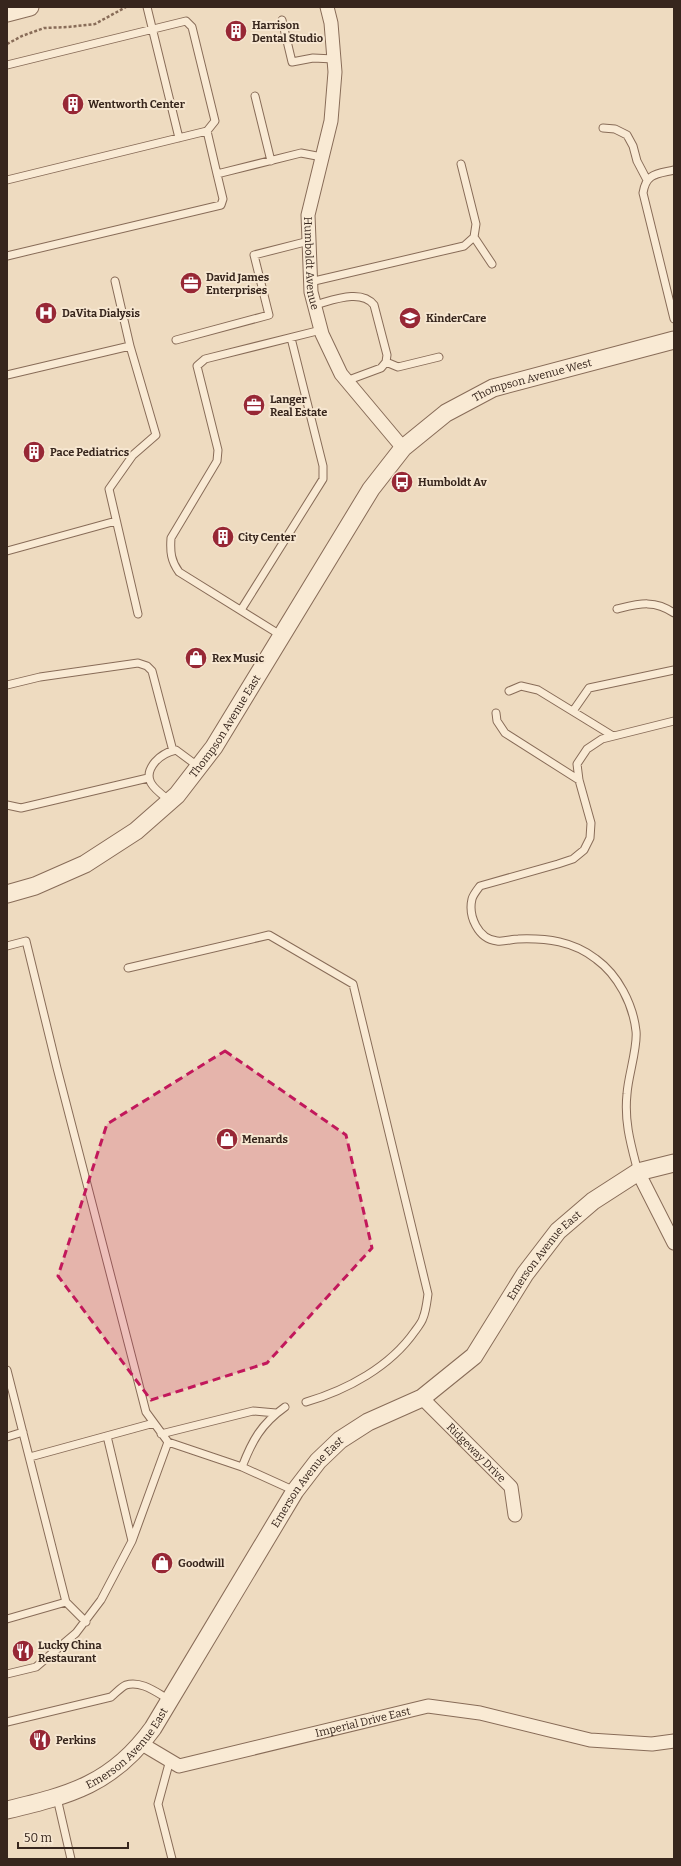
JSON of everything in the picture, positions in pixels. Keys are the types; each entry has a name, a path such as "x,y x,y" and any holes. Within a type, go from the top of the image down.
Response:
{"street":[{"path":"7,12 30,7"},
{"name":"Humboldt Avenue","path":"327,7 335,72 331,121 308,215 311,292 321,330 341,374 403,448"},
{"name":"Thompson Avenue West","path":"403,448 446,413 493,388 674,340"},
{"name":"Thompson Avenue East","path":"7,894 35,886 85,864 136,831 170,801 214,747 371,489 403,448"},
{"name":"Emerson Avenue East","path":"7,1810 57,1798 82,1788 103,1778 126,1760 142,1744 170,1701 295,1491 318,1461 340,1440 368,1422 422,1398 474,1356 525,1274 558,1231 593,1201 638,1172 674,1163"},
{"path":"638,1172 674,1243"},
{"name":"Ridgeway Drive","path":"422,1398 511,1486 515,1515"},
{"name":"Imperial Drive East","path":"142,1744 179,1766 428,1706 480,1713 590,1740 652,1744 674,1741"}],"lane":[{"path":"148,7 179,138"},
{"path":"282,20 292,62 313,58 334,59"},
{"path":"7,65 186,21 192,27 215,121 207,131 7,180"},
{"path":"255,96 271,161"},
{"path":"603,128 627,134 633,146 637,161 647,180"},
{"path":"7,256 221,205 223,199 207,131"},
{"path":"217,174 301,153 322,157"},
{"path":"310,282 464,246 474,237 476,224 461,164"},
{"path":"674,170 650,176 644,183 643,193 674,319"},
{"path":"474,237 492,264"},
{"path":"176,340 269,315 254,255 309,241"},
{"path":"115,281 130,346 156,435 133,455 109,489 138,614"},
{"path":"314,305 353,297 371,301 374,305 386,355 386,362 380,368 346,381"},
{"path":"282,636 179,572 173,564 170,552 171,538 217,461 218,450 197,366 205,359 321,330"},
{"path":"241,610 323,479 323,466 291,338"},
{"path":"7,375 130,346"},
{"path":"386,362 398,367 439,357"},
{"path":"7,551 116,521"},
{"path":"616,609 642,603 655,605 674,614"},
{"path":"7,685 40,677 138,663 148,666 152,671 173,751"},
{"path":"573,711 589,688 674,670"},
{"path":"509,691 521,686 538,690 613,736"},
{"path":"496,713 497,722 505,733 579,780"},
{"path":"638,1172 626,1124 626,1094 636,1032 630,1004 618,981 597,959 574,945 541,939 497,941 482,934 474,922 471,912 472,898 480,886 573,859 584,850 590,838 591,823 579,780 577,764 587,749 602,739 674,721"},
{"path":"170,801 154,789 148,778 149,772 154,764 162,755 176,750 199,767"},
{"path":"7,805 21,808 148,778"},
{"path":"128,968 269,935 353,984 428,1294 423,1319 407,1342 384,1364 354,1382 325,1396 306,1402"},
{"path":"7,946 26,941 57,1068 146,1412 168,1442 242,1467 295,1491"},
{"path":"7,1370 66,1602 86,1622"},
{"path":"242,1467 251,1443 262,1427 276,1413 286,1407"},
{"path":"161,1434 253,1411 276,1413"},
{"path":"30,1457 154,1423"},
{"path":"7,1437 23,1432"},
{"path":"107,1436 132,1541"},
{"path":"7,1674 36,1667 76,1633 86,1622 101,1600 132,1541 168,1442"},
{"path":"7,1619 66,1602"},
{"path":"7,1722 111,1697 125,1686 134,1684 144,1686 170,1701"},
{"path":"170,1760 158,1804 172,1859"},
{"path":"57,1798 71,1859"}],"path":[{"path":"7,44 22,36 44,28 95,24 126,7"}],"highlighted area":[{"path":"225,1051 346,1135 372,1248 267,1363 151,1400 58,1276 107,1124"}],"place":[{"name":"Harrison Dental Studio","path":"236,31"},
{"name":"Wentworth Center","path":"73,104"},
{"name":"David James Enterprises","path":"191,283"},
{"name":"DaVita Dialysis","path":"46,313"},
{"name":"KinderCare","path":"410,318"},
{"name":"Langer Real Estate","path":"254,405"},
{"name":"Pace Pediatrics","path":"34,452"},
{"name":"Humboldt Av","path":"402,482"},
{"name":"City Center","path":"223,537"},
{"name":"Rex Music","path":"196,658"},
{"name":"Menards","path":"227,1139"},
{"name":"Goodwill","path":"162,1563"},
{"name":"Lucky China Restaurant","path":"23,1651"},
{"name":"Perkins","path":"40,1740"}]}
